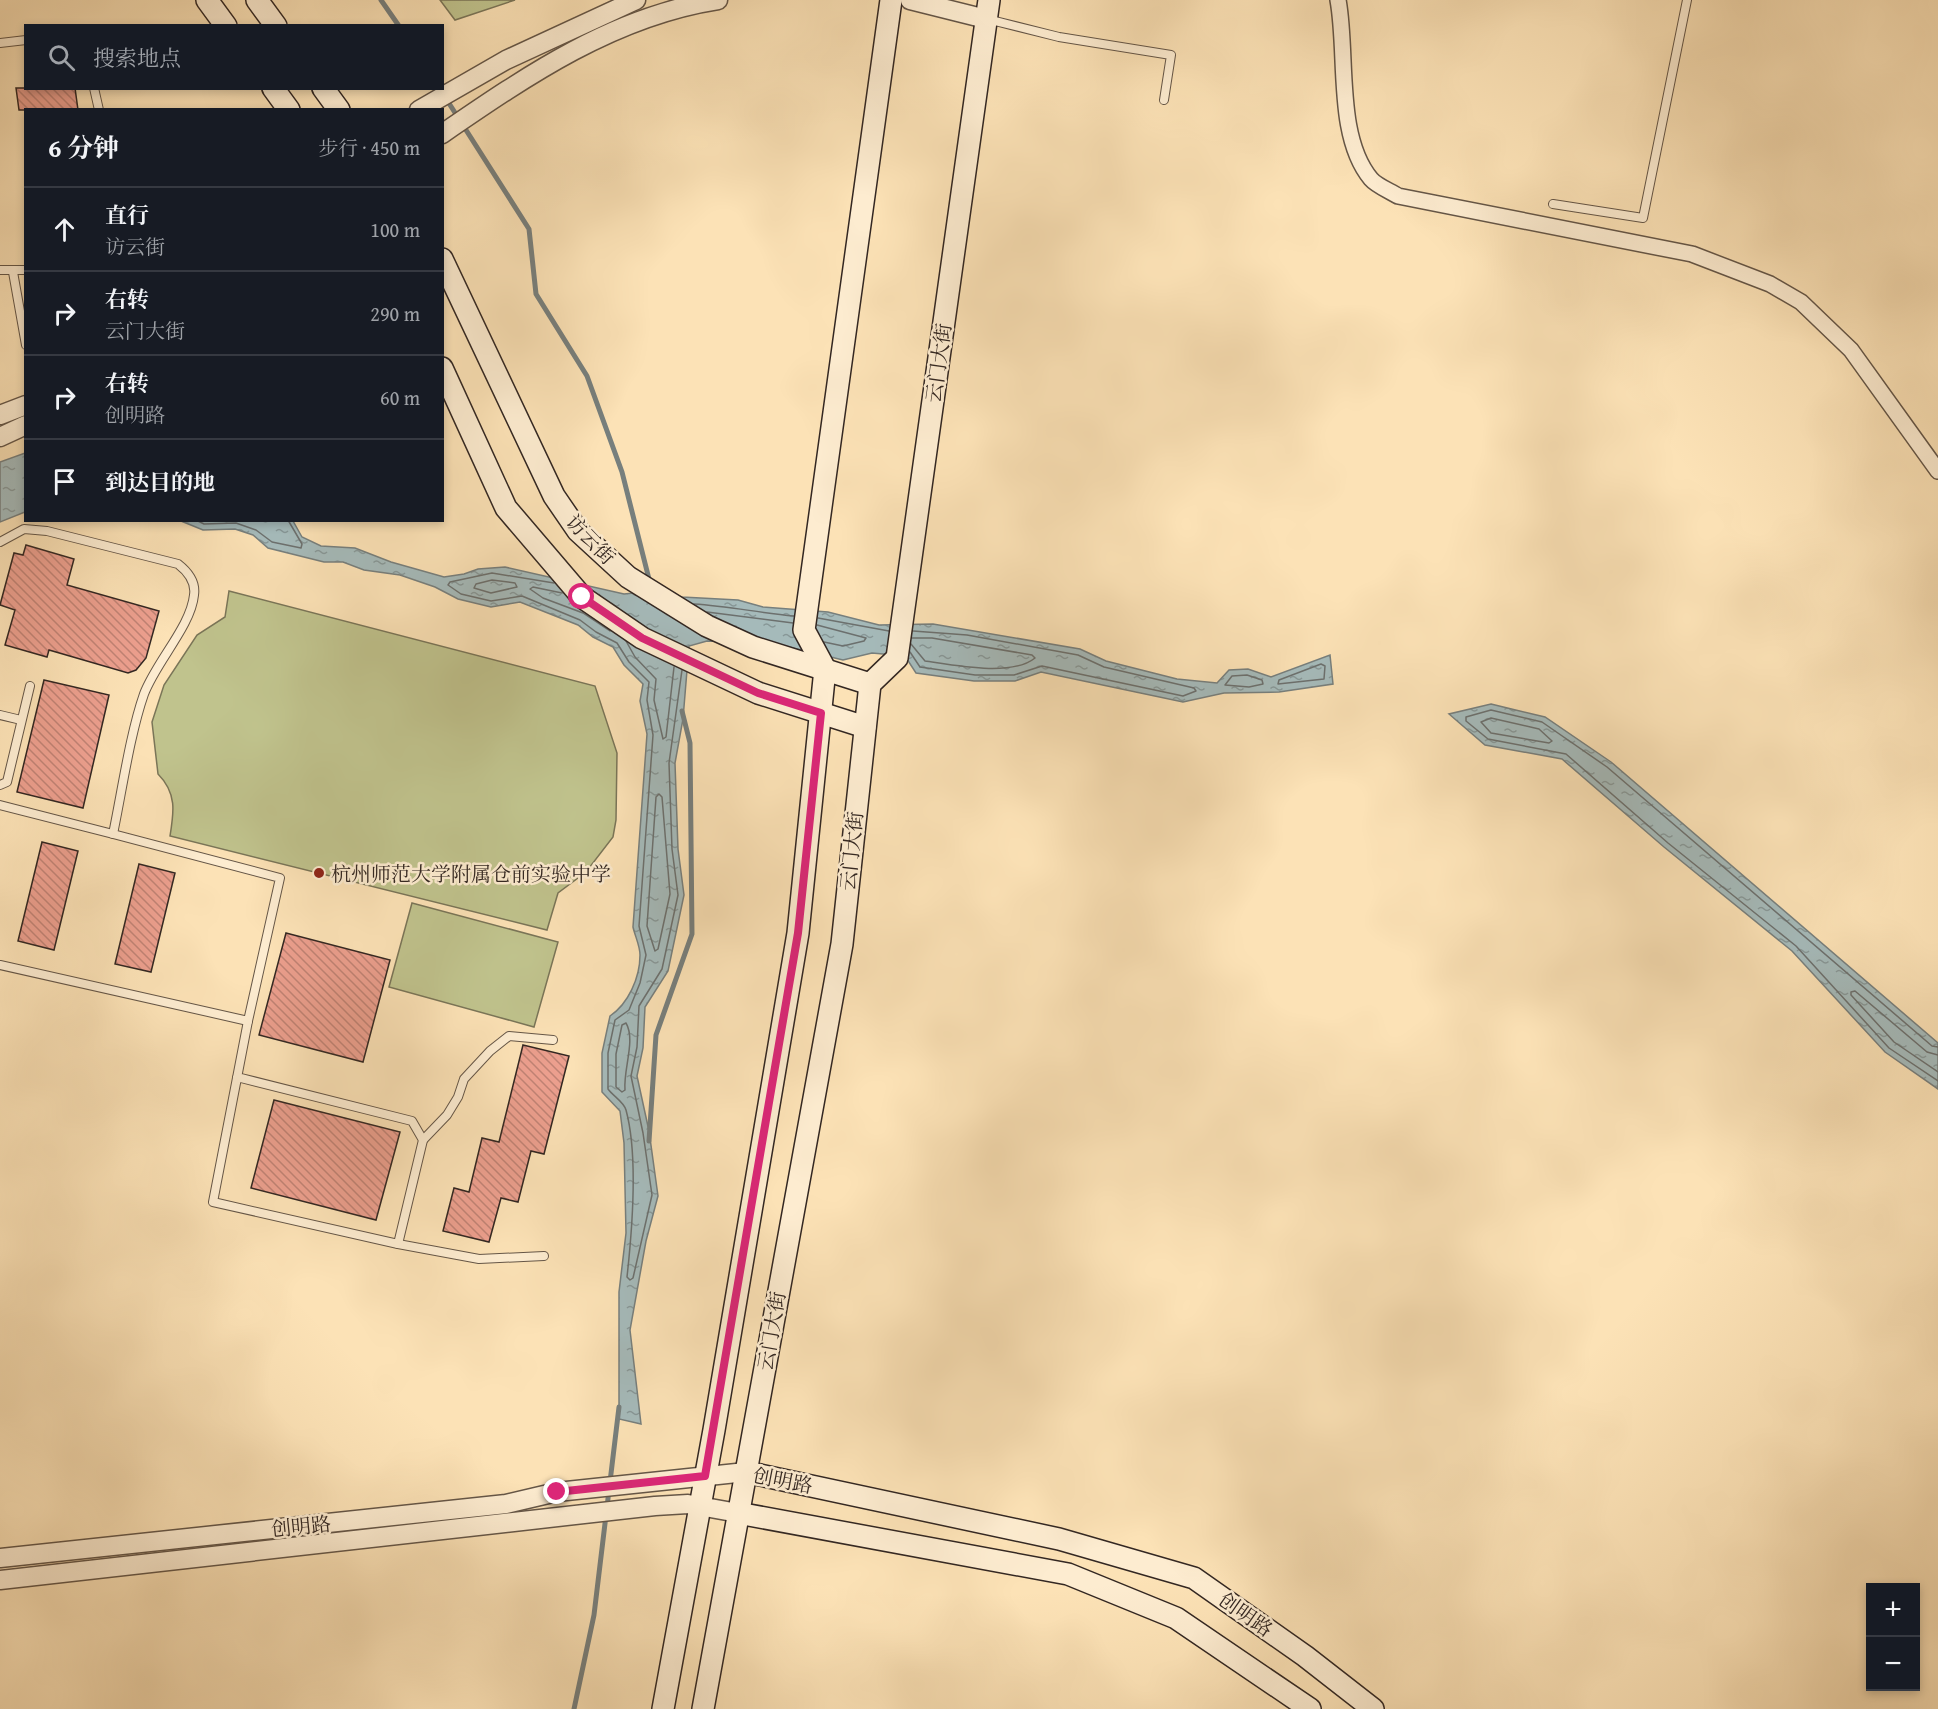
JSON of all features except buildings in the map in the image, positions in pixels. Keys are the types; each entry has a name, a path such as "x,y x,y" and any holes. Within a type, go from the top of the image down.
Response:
{"main road":[{"path":"207,0 225,24"},
{"path":"257,0 275,24"},
{"path":"825,669 804,630 891,0"},
{"name":"云门大街","path":"703,1709 842,944 870,684 897,658 987,9"},
{"path":"274,90 288,108"},
{"path":"324,90 338,108"},
{"name":"访云街","path":"444,263 554,496 578,531 628,577 707,626 753,647 870,684"},
{"path":"444,372 506,508 582,597 642,638 749,688 865,727"},
{"name":"云门大街","path":"663,1709 795,956 825,669"},
{"name":"创明路","path":"746,1472 1059,1539 1194,1578 1305,1656 1373,1709"},
{"name":"创明路","path":"738,1513 1068,1574 1176,1618 1310,1709"}],"street":[{"path":"422,108 487,69 636,0"},
{"path":"444,133 507,90 591,40 651,15 718,0"},
{"path":"910,0 987,9"},
{"path":"1338,0 1349,129 1357,158 1372,181 1398,196 1692,254 1770,284 1801,302 1851,350 1938,471"},
{"path":"0,415 24,406"},
{"path":"0,437 24,426"},
{"name":"创明路","path":"0,1558 506,1504 568,1491 746,1472"},
{"name":"创明路","path":"0,1580 655,1506 688,1504 738,1513"}],"lane":[{"path":"1553,204 1643,218 1687,0"},
{"path":"987,9 1059,37 1172,55 1164,100"},
{"path":"0,43 24,40"},
{"path":"94,90 99,108"},
{"path":"0,270 12,272 24,270"},
{"path":"12,272 24,335"},
{"path":"0,542 24,529 47,531 178,564 188,572 195,593 184,623 166,650 144,695 113,834"},
{"path":"0,785 7,782 30,686"},
{"path":"0,715 21,720"},
{"path":"0,805 280,878 248,1021 213,1202 398,1244 478,1259 544,1256"},
{"path":"0,966 248,1021"},
{"path":"398,1244 423,1140 447,1115 458,1097 464,1079 490,1051 509,1036 553,1040"},
{"path":"237,1077 398,1115 412,1121 423,1140"}],"green space":[{"path":"440,0 515,0 455,20"},
{"path":"229,591 595,686 617,753 616,820 613,837 586,872 558,893 547,930 170,836 173,803 168,788 158,774 152,722 164,685 197,635 225,617"},
{"path":"412,903 558,942 534,1027 389,987"}],"water":[{"path":"24,453 24,512 0,522 0,462"},
{"path":"183,522 294,522 302,537 321,546 355,548 391,562 444,577 478,569 505,567 624,594 654,591 682,597 738,600 763,607 828,612 879,625 933,624 1080,649 1106,661 1177,679 1217,683 1229,670 1248,669 1271,677 1330,655 1333,684 1279,692 1224,693 1183,702 1041,672 1015,681 974,681 916,673 905,656 872,653 843,660 768,642 707,641 689,646 683,719 675,763 678,849 684,895 668,971 645,1007 643,1048 637,1076 649,1131 658,1196 646,1241 630,1330 641,1424 619,1419 619,1292 626,1233 624,1143 620,1111 602,1092 602,1053 610,1016 622,1005 632,990 638,973 640,955 633,927 647,734 640,701 643,684 624,665 613,647 593,637 578,625 520,602 491,607 458,599 435,587 400,575 364,570 343,562 324,562 268,548 253,535 235,529 203,530"},
{"path":"1491,704 1545,717 1611,762 1938,1043 1938,1089 1885,1052 1792,951 1664,847 1562,759 1485,745 1449,714"}],"waterway":[{"path":"381,0 398,24"},
{"path":"445,97 529,229 536,294 587,376 622,472 650,583"},
{"path":"649,1141 656,1035 692,934 690,743 682,711"},
{"path":"574,1709 594,1615 619,1407"}],"place":[{"name":"杭州师范大学附属仓前实验中学","path":"319,873"}],"route":[{"path":"557,1492 705,1476 798,933 821,713 758,693 642,638 582,597"}]}
